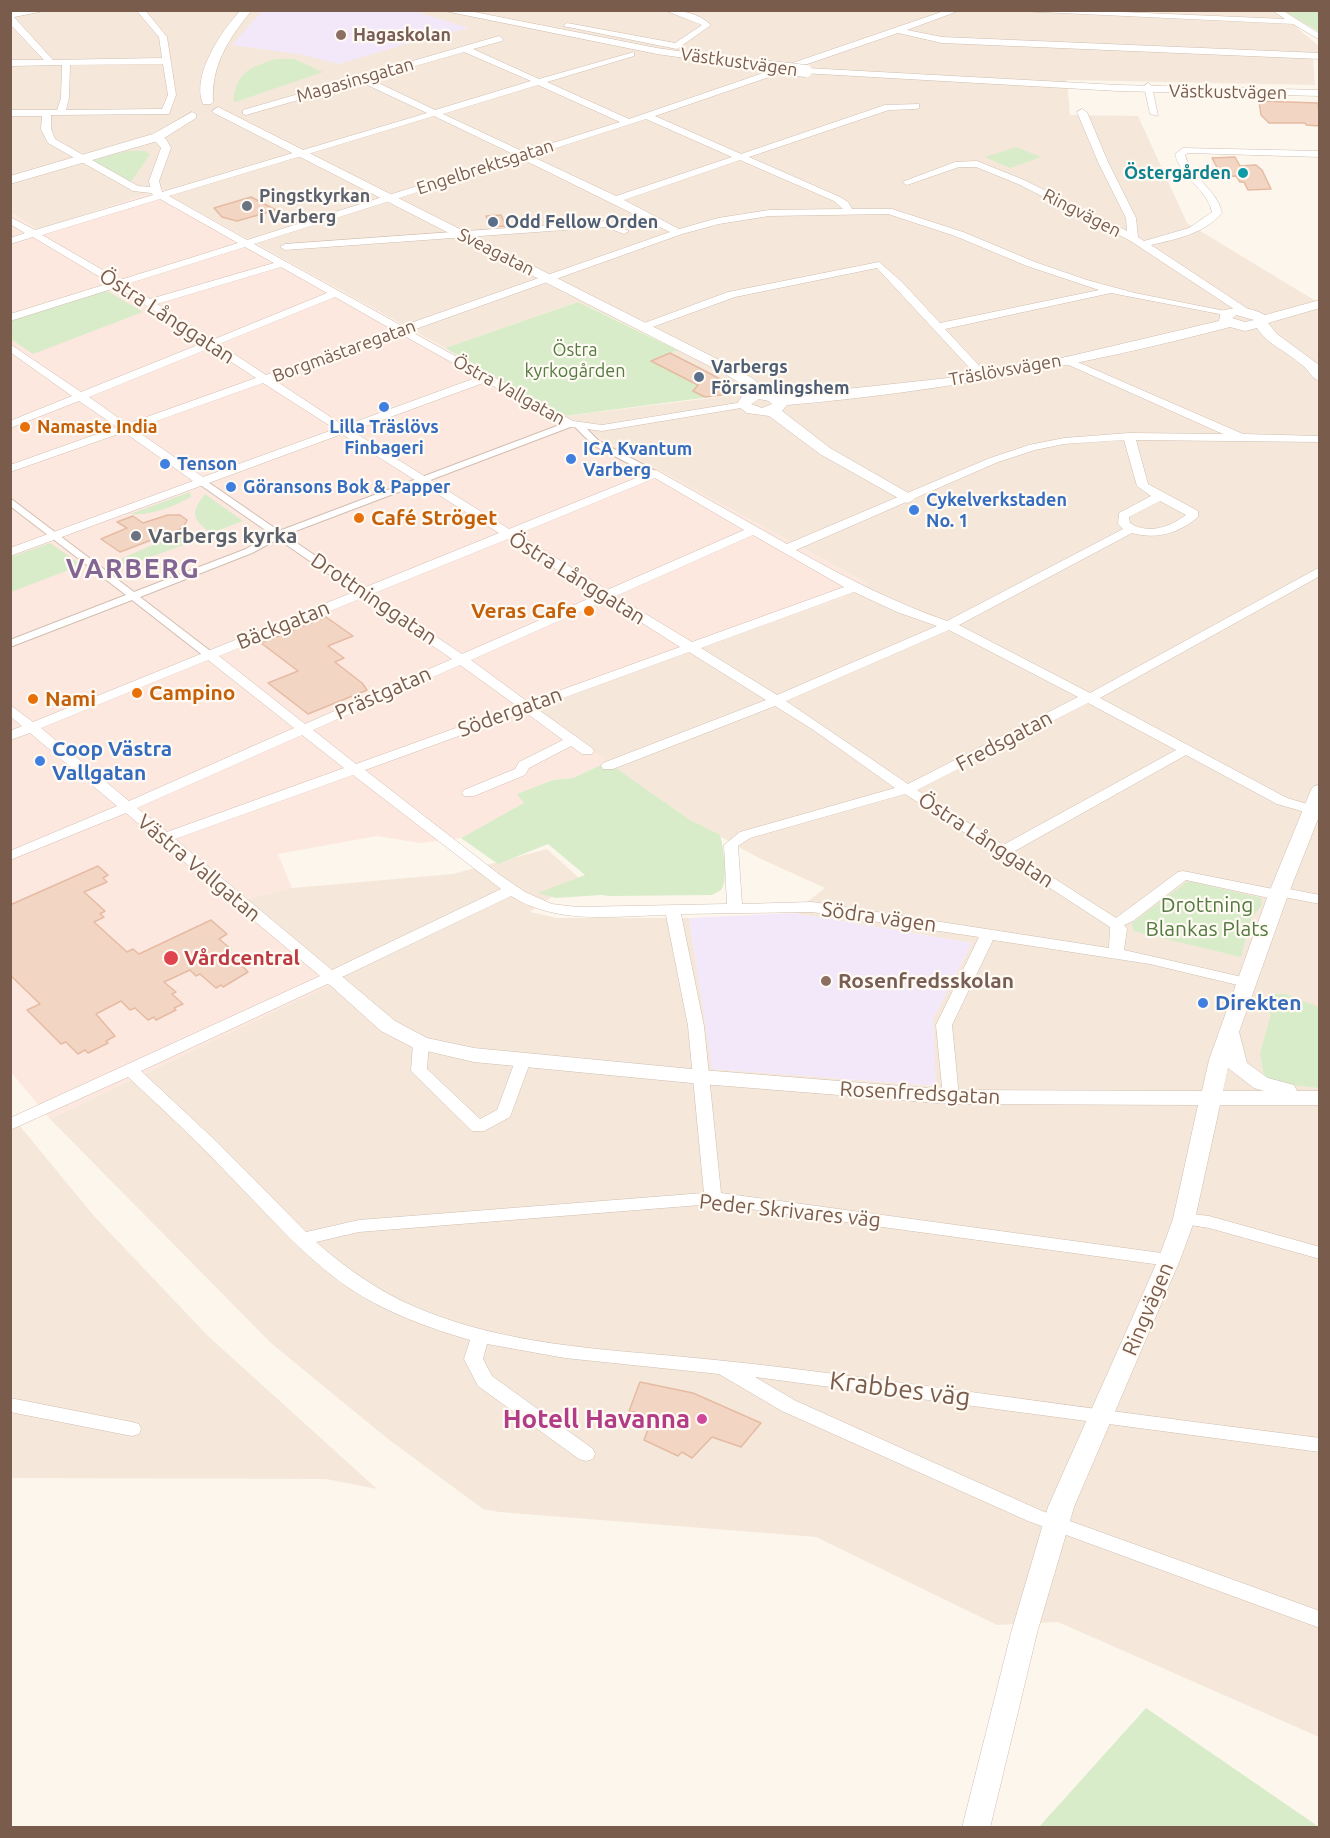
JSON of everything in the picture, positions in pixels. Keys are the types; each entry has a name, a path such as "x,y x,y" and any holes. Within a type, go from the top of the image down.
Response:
{"street":[{"path":"11,14 45,10"},
{"path":"10,113 166,112 172,95 163,37 140,10"},
{"path":"194,86 217,30 231,10"},
{"path":"10,180 157,137 175,128 196,106 213,63 230,30 247,10"},
{"path":"567,26 677,46 707,25 700,20 668,10"},
{"path":"921,10 939,17"},
{"name":"Engelbrektsgatan","path":"10,318 629,122 957,10"},
{"path":"1002,10 1102,16 1295,22"},
{"path":"1276,10 1320,38"},
{"name":"Västkustvägen","path":"448,11 657,51 760,66 856,76 1320,93"},
{"path":"11,14 51,63"},
{"path":"900,31 942,40 1317,56"},
{"name":"Magasinsgatan","path":"246,112 499,39"},
{"path":"465,49 629,122"},
{"path":"10,241 157,192 302,153 631,54"},
{"path":"10,63 167,62"},
{"path":"60,114 65,98 66,64"},
{"path":"363,78 524,154 678,232"},
{"path":"1148,88 1155,114"},
{"name":"Sveagatan","path":"196,106 218,105 223,113 741,377 750,383 758,395"},
{"path":"616,199 895,105 916,106"},
{"path":"196,106 207,115 223,113"},
{"path":"1082,112 1103,162 1131,218 1133,238"},
{"name":"Östra Vallgatan","path":"47,113 46,129 51,141 82,160 136,189 157,192 575,426 596,443 656,474 855,588 901,609 948,625 1282,801 1311,810"},
{"path":"647,116 837,199 845,204 848,210"},
{"path":"157,137 163,141 166,150 154,181 157,192"},
{"path":"1143,244 1207,224 1217,213 1216,206 1207,190 1189,176 1181,163 1180,154 1186,150 1320,154"},
{"name":"Ringvägen","path":"908,182 958,164 977,164 1021,182 1143,244 1255,317 1271,336 1318,372"},
{"name":"Borgmästaregatan","path":"10,469 678,232 718,221 770,213 882,210 959,234 1048,271 1111,290 1227,318"},
{"name":"Östra Långgatan","path":"10,220 118,283 422,481 817,726 906,789 1115,924"},
{"path":"285,248 607,224 624,231"},
{"path":"149,303 284,263"},
{"path":"643,327 732,294 879,266 982,375"},
{"path":"938,327 1111,290"},
{"path":"10,425 336,293"},
{"path":"1245,327 1255,317 1320,304"},
{"name":"Träslövsvägen","path":"776,406 1066,360 1170,338 1227,318 1255,317"},
{"name":"Ringvägen","path":"1227,318 1271,336"},
{"name":"Drottninggatan","path":"10,347 460,659 587,751"},
{"path":"1066,360 1220,426 1242,439"},
{"path":"10,552 486,378"},
{"path":"743,405 748,398 758,395 773,397 776,406 825,451 907,498"},
{"path":"10,644 249,552 279,534 575,426 602,428 743,405 752,411 776,406"},
{"path":"1129,436 1143,486 1194,514 1172,528 1158,533 1142,533 1124,524 1123,516 1160,496"},
{"path":"787,549 994,460 1033,447 1064,441 1129,436 1320,439"},
{"name":"Bäckgatan","path":"10,736 656,474"},
{"path":"10,501 209,655"},
{"path":"608,766 775,701 892,651 948,625 1131,529"},
{"name":"Prästgatan","path":"10,856 127,807 754,530"},
{"name":"Fredsgatan","path":"735,909 731,845 735,840 745,835 923,783 1112,688 1320,572"},
{"name":"Södergatan","path":"165,838 689,646 855,588"},
{"name":"Södra vägen","path":"209,655 301,729 511,890 548,909 563,912 812,907 1116,953 1246,982"},
{"name":"Västra Vallgatan","path":"10,709 388,1026 421,1043"},
{"path":"469,793 520,772 524,765 571,741"},
{"path":"1004,851 1186,750"},
{"name":"Ringvägen","path":"976,1827 1024,1634 1055,1524 1169,1260 1184,1219 1209,1097 1229,1030 1279,893 1320,790"},
{"path":"1116,953 1119,929 1115,924 1128,918 1183,875 1320,900"},
{"path":"10,1125 331,977 511,890"},
{"path":"673,909 686,970 702,1077 708,1170 713,1198"},
{"path":"951,1097 944,1025 989,933"},
{"name":"Rosenfredsgatan","path":"1229,1030 1237,1066 1247,1075 1261,1083 1320,1096"},
{"path":"421,1043 418,1060 420,1071 478,1127 504,1113 523,1060"},
{"name":"Rosenfredsgatan","path":"421,1043 474,1055 523,1060 951,1097 1320,1096"},
{"name":"Krabbes väg","path":"131,1070 303,1239 334,1265 376,1296 421,1317 481,1336 603,1355 723,1367 1320,1446"},
{"name":"Peder Skrivares väg","path":"303,1239 359,1226 713,1198 1169,1260"},
{"path":"1184,1219 1209,1222 1320,1254"},
{"path":"481,1336 472,1356 475,1368 485,1381 586,1454"},
{"path":"723,1367 789,1406 1055,1524 1163,1561 1320,1620"},
{"path":"10,1405 132,1429"}],"shaded area":[{"path":"10,11 1319,11 1319,23 1297,28 1319,46 1319,53 1310,54 1313,59 1315,85 1067,80 1070,115 1138,116 1187,223 1319,303 1319,1737 1058,1622 997,1625 816,1537 483,1509 388,1439 272,1344 50,1119 340,980 243,900 292,888 453,874 547,849 579,878 530,912 557,918 689,918 713,1069 935,1086 933,1019 972,943 793,913 825,888 759,858 690,820 624,775 534,707 841,598 868,584 564,416 736,395 730,384 669,353 677,349 578,302 445,348 170,196 163,189 38,230 11,213"},
{"name":"Hagaskolan","path":"262,11 414,11 469,28 339,64 299,54 232,45"},
{"path":"163,189 170,196 494,376 611,444 868,584 841,598 535,707 607,762 573,778 553,780 518,794 525,803 461,838 420,843 377,836 278,854 292,888 244,900 341,980 50,1119 10,1071 10,213 38,230"},
{"name":"Rosenfredsskolan","path":"793,913 972,943 933,1019 936,1086 712,1069 689,918"},
{"path":"10,1114 94,1216 208,1336 377,1489 326,1479 11,1478"}],"green space":[{"path":"1285,11 1319,11 1319,32"},
{"path":"275,59 294,59 323,72 235,102 233,100 235,90 242,76 251,68"},
{"path":"1016,147 1041,157 1010,168 985,157"},
{"path":"127,151 145,151 150,154 130,183 91,161"},
{"path":"104,289 143,312 33,354 11,339 11,320"},
{"name":"Östra kyrkogården","path":"578,302 677,350 670,353 730,384 735,382 741,393 564,416 445,348"},
{"path":"190,492 191,497 169,507 145,514 130,514"},
{"path":"205,494 243,521 211,533 200,524 195,515 197,506"},
{"path":"193,534 202,538 127,566 121,562 122,558 157,543 176,536"},
{"path":"50,543 82,565 11,592 11,557"},
{"path":"607,762 690,820 720,835 725,871 721,890 712,895 601,895 556,898 538,893 585,875 548,844 498,864 461,838 524,803 517,794 553,780 573,778"},
{"name":"Drottning Blankas Plats","path":"1188,881 1261,898 1262,905 1251,919 1241,957 1133,931 1132,923"},
{"path":"1276,994 1285,994 1319,1007 1319,1088 1276,1083 1264,1075 1260,1054 1270,1018 1272,997"},
{"path":"1146,1708 1319,1827 1039,1827"}],"building":[{"path":"1259,101 1318,103 1320,126 1305,123 1269,123 1261,115"},
{"name":"Östergården","path":"1235,157 1240,166 1256,165 1262,170 1271,189 1248,190 1244,182 1240,182 1236,176 1222,177 1212,158"},
{"name":"Pingstkyrkan i Varberg","path":"251,197 276,210 237,221 222,217 214,208"},
{"path":"501,215 506,226 490,227 486,216"},
{"name":"Varbergs Församlingshem","path":"670,353 730,385 722,395 705,397 693,391 698,385 651,361"},
{"name":"Varbergs kyrka","path":"168,515 180,515 187,520 183,528 120,552 101,539 127,528 117,522 133,516 143,523"},
{"path":"326,617 353,636 328,646 344,658 335,662 362,683 367,690 308,714 268,683 298,671 261,643"},
{"name":"Vårdcentral","path":"98,866 108,875 103,878 107,882 84,892 105,911 100,914 104,917 94,922 127,952 133,949 139,954 211,920 227,934 219,939 231,949 228,951 248,972 223,987 221,985 216,988 200,974 196,976 190,970 164,982 176,992 172,994 183,1004 156,1020 154,1017 148,1020 135,1008 130,1010 121,1001 96,1014 115,1036 106,1041 108,1043 88,1053 85,1050 78,1054 66,1042 61,1044 27,1010 40,1004 10,975 10,905"},
{"name":"Hotell Havanna","path":"640,1382 693,1393 761,1423 741,1447 712,1437 692,1458 682,1452 678,1456 644,1440 653,1416 629,1411"}],"place":[{"name":"Hagaskolan","path":"341,35"},
{"name":"Östergården","path":"1243,173"},
{"name":"Pingstkyrkan i Varberg","path":"247,206"},
{"name":"Odd Fellow Orden","path":"493,222"},
{"name":"Varbergs Församlingshem","path":"699,377"},
{"name":"Lilla Träslövs Finbageri","path":"384,407"},
{"name":"Namaste India","path":"25,427"},
{"name":"ICA Kvantum Varberg","path":"571,459"},
{"name":"Tenson","path":"165,464"},
{"name":"Göransons Bok & Papper","path":"231,487"},
{"name":"Cykelverkstaden No. 1","path":"914,510"},
{"name":"Café Ströget","path":"359,518"},
{"name":"Varbergs kyrka","path":"136,536"},
{"name":"Veras Cafe","path":"589,611"},
{"name":"Campino","path":"137,693"},
{"name":"Nami","path":"33,699"},
{"name":"Coop Västra Vallgatan","path":"40,761"},
{"name":"Vårdcentral","path":"171,958"},
{"name":"Rosenfredsskolan","path":"826,981"},
{"name":"Direkten","path":"1203,1003"},
{"name":"Hotell Havanna","path":"702,1419"}],"district":[{"name":"VARBERG","path":"133,569"}]}
